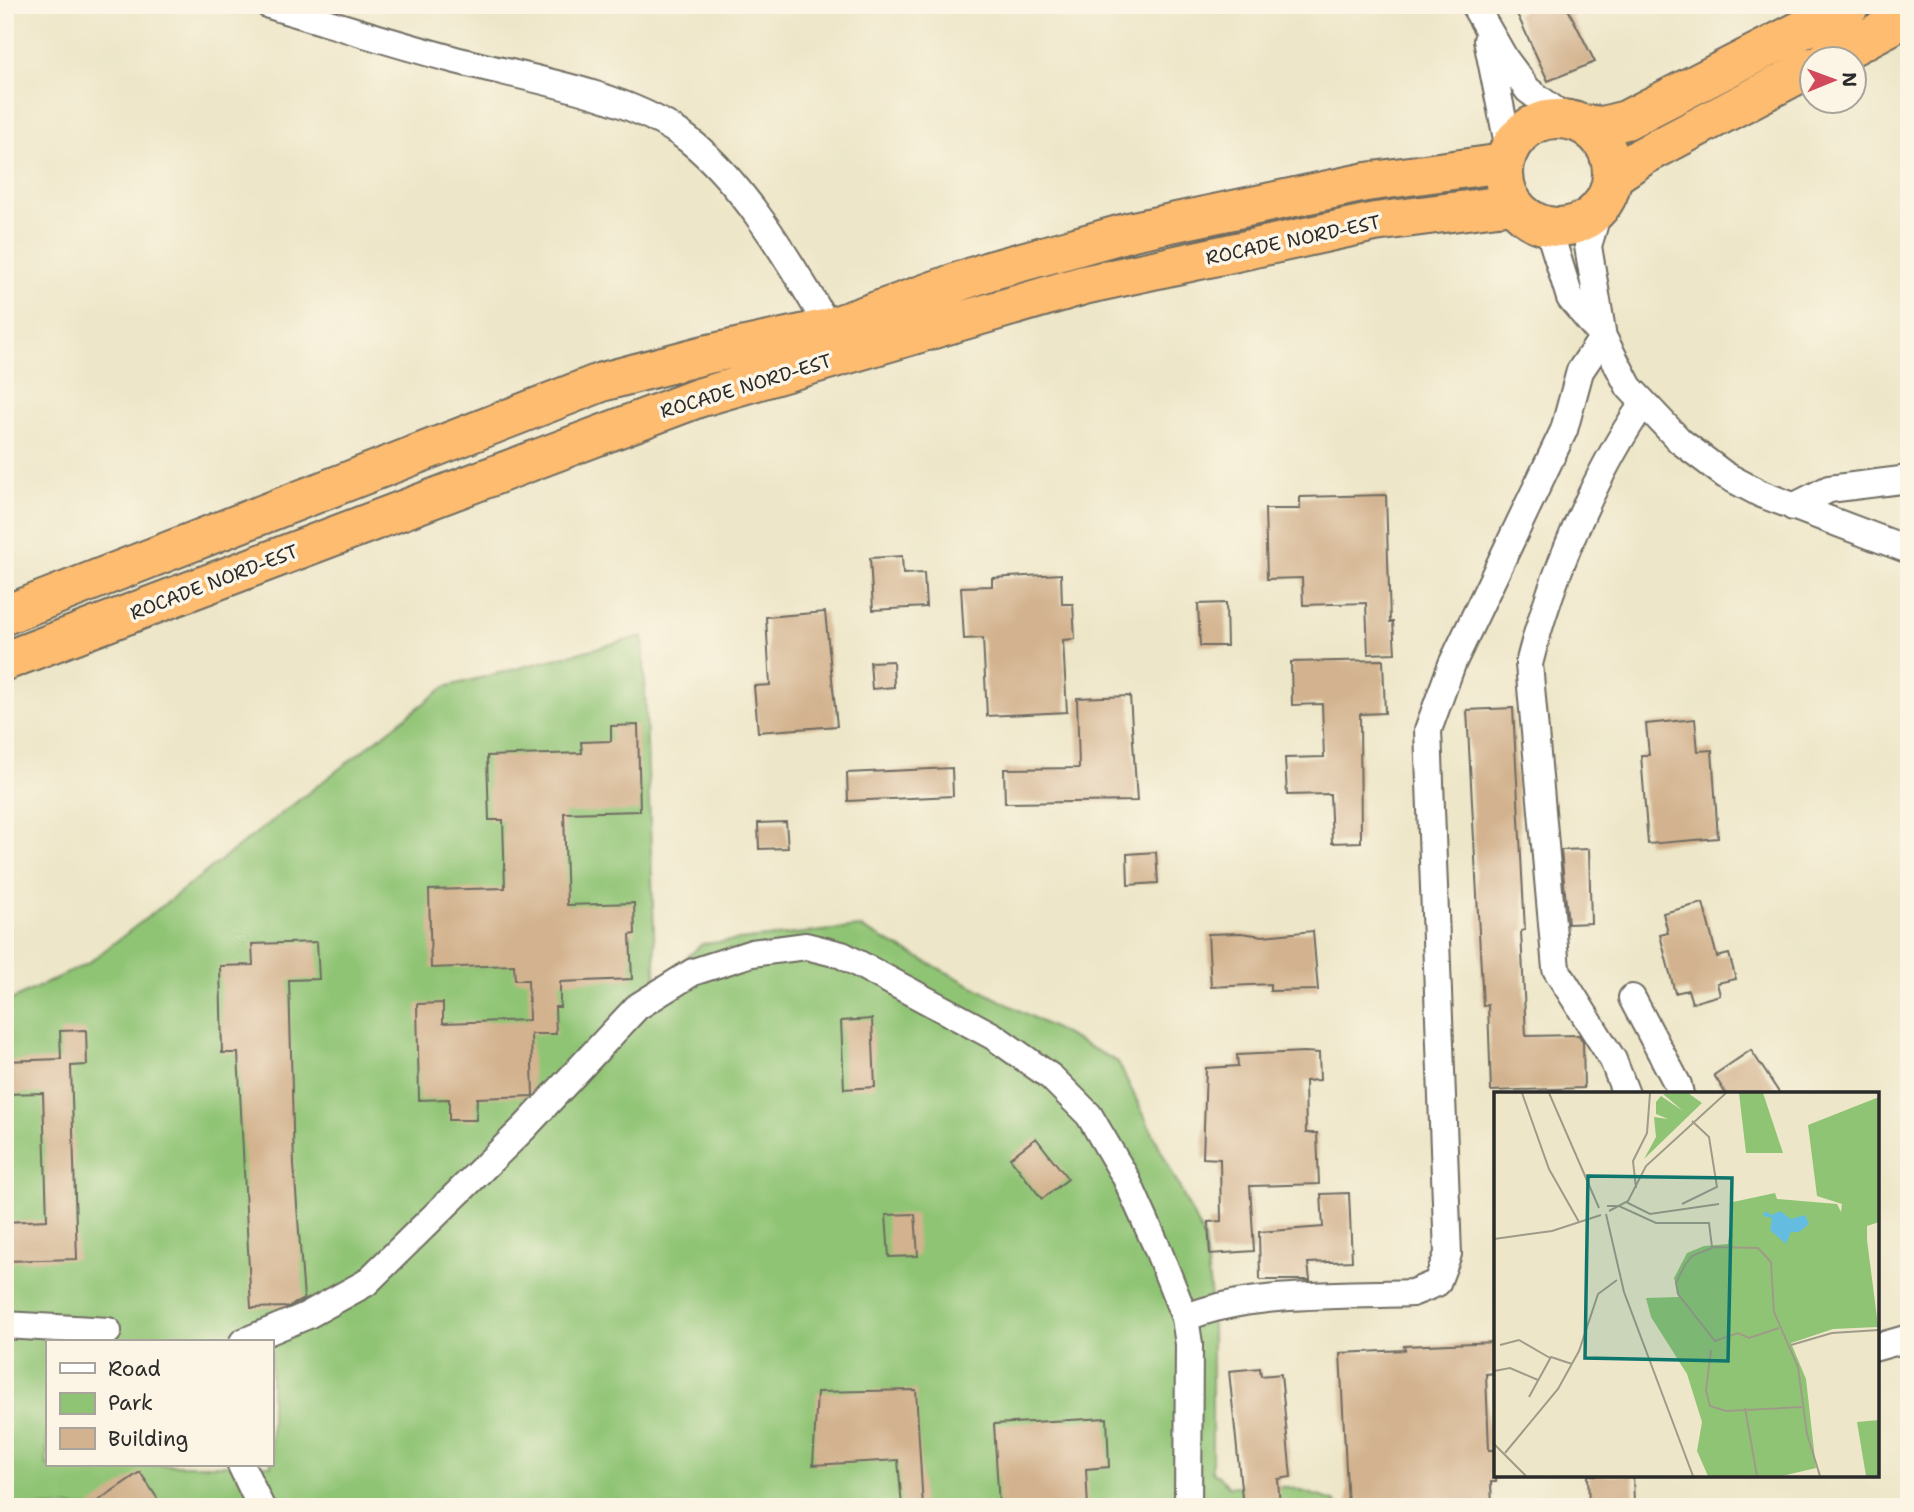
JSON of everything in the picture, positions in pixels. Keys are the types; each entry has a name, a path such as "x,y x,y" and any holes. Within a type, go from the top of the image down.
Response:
{"highway":[{"path":"1798,74 1643,156 1612,177 1605,196 1576,224 1548,227 1528,218 1513,204 1506,192 1507,156 1527,128 1540,122 1575,122 1602,126 1626,120 1850,5"},
{"path":"1852,46 1909,16"},
{"path":"1575,122 1603,142 1612,169 1605,196"},
{"name":"ROCADE NORD-EST","path":"5,615 602,383 704,355 829,328 989,271 1133,231 1366,181 1507,156"},
{"name":"ROCADE NORD-EST","path":"5,661 698,398 1084,285 1375,222 1513,204"}],"street":[{"path":"269,5 444,57 629,107 678,132 730,183 779,244 829,328"},
{"path":"1479,15 1528,90 1575,122"},
{"path":"1479,15 1507,156"},
{"path":"1185,1318 1212,1307 1247,1302 1412,1293 1437,1283 1448,1254 1428,730 1452,664 1564,430 1580,371 1602,337 1588,246 1605,196"},
{"path":"1548,227 1570,298 1602,337 1629,387 1643,404 1708,463 1761,494 1909,550"},
{"path":"1625,1092 1613,1060 1556,969 1529,664 1539,622 1579,524 1625,430 1643,404"},
{"path":"1793,507 1829,489 1909,479"},
{"path":"248,1340 306,1316 366,1283 525,1127 637,1007 694,972 752,953 806,946 842,955 993,1036 1051,1077 1088,1115 1126,1178 1185,1318 1189,1344 1188,1507"},
{"path":"1632,998 1680,1092"},
{"path":"5,1325 108,1331"},
{"path":"1879,1346 1909,1338"},
{"path":"241,1466 261,1507"}],"green space":[{"path":"643,636 656,985 702,944 860,927 1118,1062 1204,1238 1212,1307 1212,1471 1229,1486 1288,1487 1334,1501 1340,1507 5,1507 5,1003 87,964 445,687"}],"building":[{"path":"1533,5 1566,5 1595,62 1548,81 1517,14"},
{"path":"1386,495 1390,622 1393,622 1395,653 1368,654 1366,603 1303,605 1302,578 1267,579 1265,509 1300,509 1300,497"},
{"path":"902,556 903,574 924,573 926,607 873,610 870,558"},
{"path":"1061,574 1062,604 1073,604 1075,639 1063,640 1067,712 987,716 983,638 964,639 961,587 992,586 992,578"},
{"path":"1226,603 1227,646 1200,646 1198,604"},
{"path":"825,612 837,726 758,732 754,686 770,685 766,617"},
{"path":"1383,660 1385,713 1360,714 1361,842 1332,843 1330,794 1287,795 1285,758 1324,757 1322,704 1292,705 1291,662"},
{"path":"893,661 894,687 872,689 870,662"},
{"path":"1130,696 1137,801 1005,803 1004,769 1079,768 1077,698"},
{"path":"1513,708 1525,930 1521,931 1526,1036 1579,1035 1583,1042 1584,1088 1491,1091 1488,1005 1483,1006 1467,710"},
{"path":"1695,719 1698,751 1712,750 1718,838 1648,844 1641,755 1649,755 1646,724"},
{"path":"638,725 640,811 564,813 567,905 634,903 635,934 630,935 632,979 560,982 560,1007 555,1007 556,1034 531,1034 533,1096 477,1098 476,1120 449,1120 449,1099 419,1100 417,1004 443,1003 443,1023 529,1020 528,980 515,980 514,965 431,968 429,890 505,888 503,820 489,820 487,756 582,753 581,742 611,741 611,726"},
{"path":"952,768 953,796 848,801 847,773"},
{"path":"786,822 788,848 759,849 758,823"},
{"path":"1589,849 1591,923 1568,924 1561,850"},
{"path":"1156,852 1158,883 1128,885 1127,854"},
{"path":"1703,903 1717,957 1729,954 1736,979 1717,983 1720,995 1692,1003 1688,990 1675,993 1660,935 1668,933 1663,913"},
{"path":"1313,931 1318,990 1270,991 1270,984 1211,987 1208,934 1241,933 1263,936"},
{"path":"317,942 319,979 289,980 294,1165 304,1299 288,1307 251,1308 238,1053 222,1053 220,966 253,965 252,944"},
{"path":"872,1019 875,1087 844,1089 841,1021"},
{"path":"86,1030 87,1065 71,1066 77,1259 5,1261 5,1222 47,1220 43,1093 5,1094 5,1061 61,1059 60,1031"},
{"path":"1751,1050 1779,1092 1725,1092 1714,1075"},
{"path":"1319,1053 1320,1080 1305,1081 1306,1133 1317,1133 1319,1184 1250,1186 1254,1251 1210,1254 1208,1222 1221,1221 1220,1159 1203,1158 1206,1068 1238,1066 1237,1055"},
{"path":"1036,1138 1068,1179 1042,1199 1010,1158"},
{"path":"1349,1193 1352,1261 1308,1263 1310,1280 1260,1280 1259,1232 1323,1227 1321,1194"},
{"path":"915,1214 918,1256 889,1257 886,1215"},
{"path":"1494,1342 1494,1373 1486,1374 1489,1450 1494,1450 1496,1477 1496,1482 1491,1482 1492,1507 1348,1507 1340,1353 1405,1350 1404,1346"},
{"path":"1260,1368 1261,1376 1281,1374 1291,1477 1278,1479 1280,1507 1243,1507 1229,1371"},
{"path":"916,1390 923,1507 902,1507 898,1460 813,1465 817,1392"},
{"path":"1107,1418 1109,1467 1086,1469 1088,1507 999,1507 994,1424"},
{"path":"140,1472 163,1507 89,1507"},
{"path":"1588,1477 1633,1477 1634,1503 1589,1505"}]}
